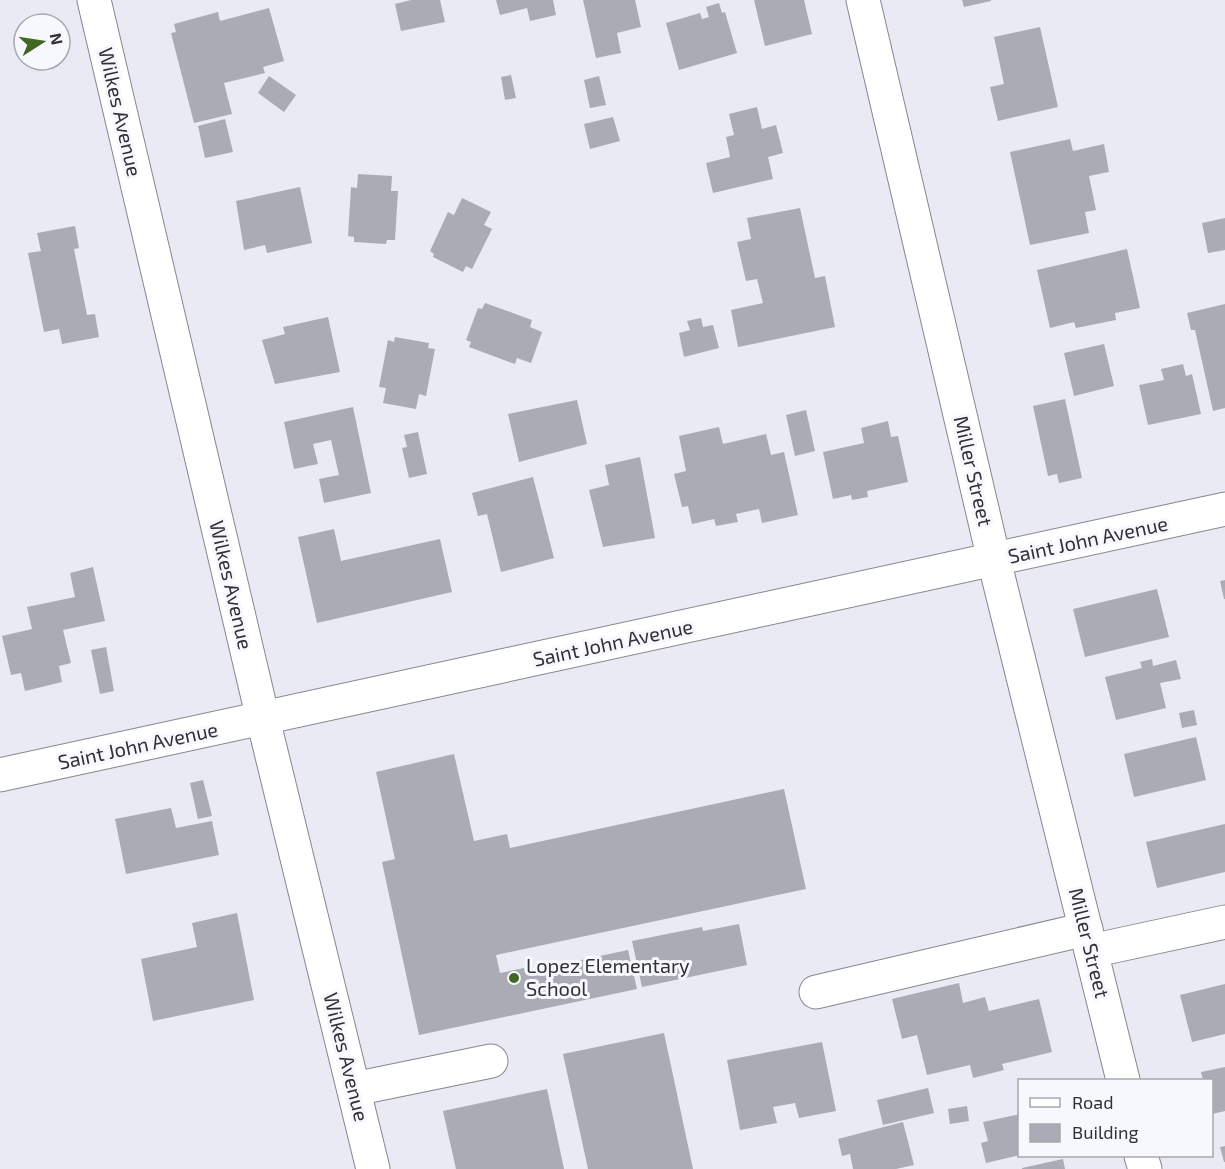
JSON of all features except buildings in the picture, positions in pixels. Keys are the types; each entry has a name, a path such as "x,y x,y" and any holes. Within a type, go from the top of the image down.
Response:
{"street":[{"name":"Wilkes Avenue","path":"94,0 263,719 374,1169"},
{"name":"Miller Street","path":"862,0 994,560 1123,1079"},
{"name":"Saint John Avenue","path":"0,775 1225,509"},
{"path":"816,992 1088,940 1225,922"},
{"path":"354,1089 491,1061"}],"place":[{"name":"Lopez Elementary School","path":"514,978"}]}
